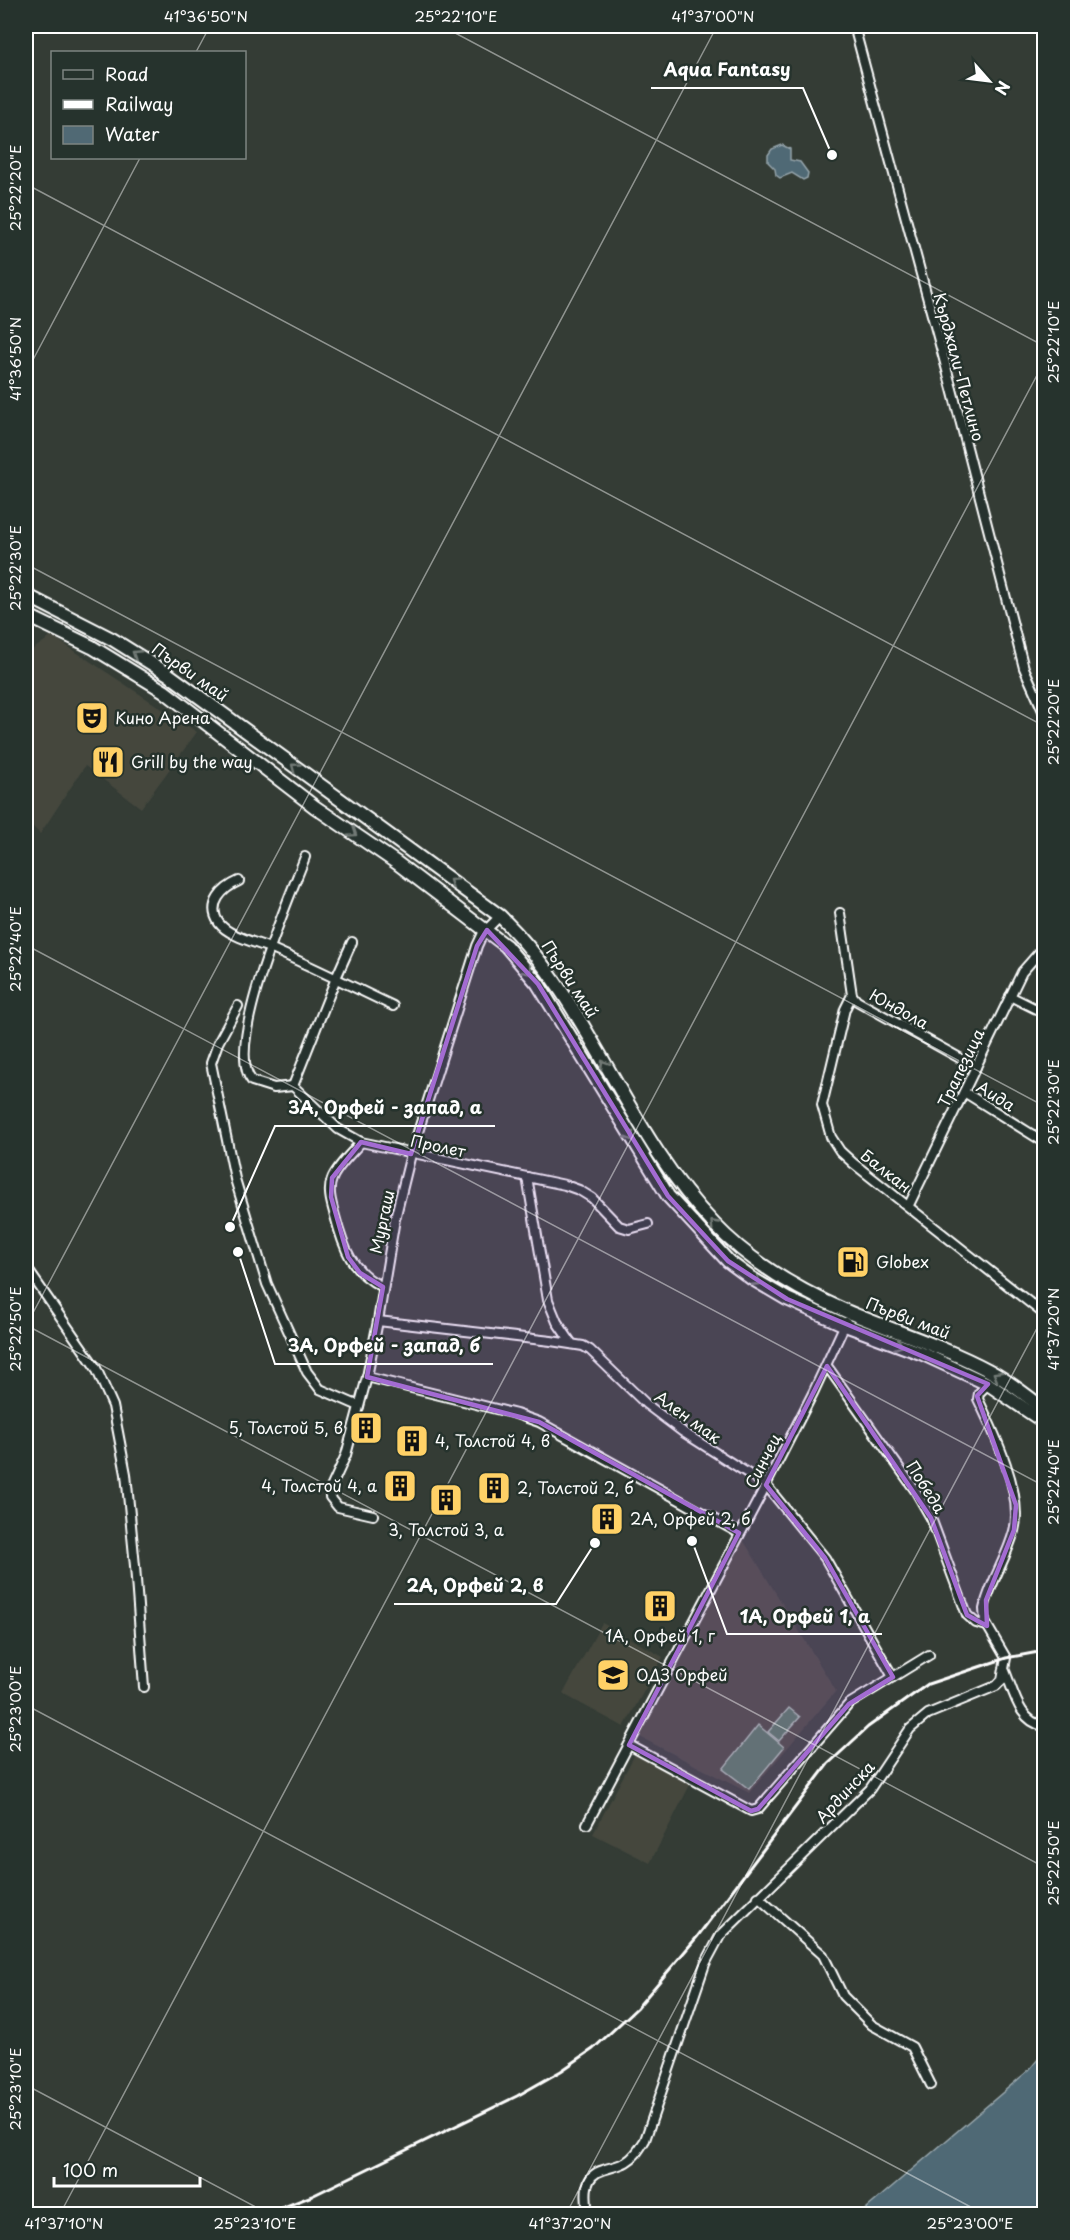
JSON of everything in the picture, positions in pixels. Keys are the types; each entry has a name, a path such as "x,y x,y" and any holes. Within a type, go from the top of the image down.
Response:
{"main road":[{"name":"Първи май","path":"26,595 112,639 168,674 500,915 521,936 552,975 658,1153 714,1225 741,1249 779,1276 850,1313 950,1352 988,1370 1014,1385 1044,1408"},
{"name":"Първи май","path":"26,615 101,652 165,691 315,807 397,863 506,946 538,984 668,1196 728,1261 759,1284 787,1299 845,1325 922,1354 988,1384 1044,1422"}],"street":[{"name":"Кърджали-Петлино","path":"854,26 952,389 1024,668 1044,713"},
{"path":"305,857 270,948 250,1013 244,1051 245,1068 252,1082 273,1088 293,1086 352,942"},
{"path":"239,881 227,886 219,895 214,906 219,925 393,1006"},
{"name":"Юндола","path":"840,913 852,995 857,1001 976,1067"},
{"name":"Мургаш","path":"373,1515 338,1507 330,1497 330,1490 346,1455 367,1377 395,1219 411,1154 477,946 500,915"},
{"name":"Трапезица","path":"909,1205 1022,972 1044,947"},
{"name":"Балкан","path":"852,995 845,1009 822,1105 831,1137 840,1151 1044,1314"},
{"path":"1010,996 1044,1013"},
{"path":"238,1005 218,1043 211,1063 235,1179 267,1284 307,1372 320,1389 359,1406"},
{"name":"Пролет","path":"293,1086 338,1129 361,1142 579,1190 592,1198 619,1226 629,1229 648,1224"},
{"name":"Аида","path":"964,1092 1044,1142"},
{"path":"361,1142 332,1178 330,1186 332,1204 348,1257 360,1273 383,1287"},
{"path":"527,1177 548,1300 557,1322 572,1344"},
{"path":"26,1267 96,1368 113,1406 119,1430 128,1497 144,1687"},
{"name":"Синчец","path":"587,1824 766,1485 850,1313"},
{"name":"Ален мак","path":"378,1321 572,1344 590,1350 646,1404 683,1432 766,1485 825,1558 893,1677"},
{"name":"Победа","path":"826,1365 915,1490 932,1518 967,1615 976,1623 987,1626"},
{"path":"367,1377 539,1422 739,1533"},
{"path":"988,1384 979,1393 978,1399 1009,1475 1016,1512 1014,1530 986,1600 984,1616 987,1626 1006,1659 1005,1671 1021,1709 1028,1720 1044,1726"},
{"path":"629,1745 751,1811 758,1809 849,1704 929,1655"},
{"name":"Ардинска","path":"588,2214 586,2188 592,2175 625,2163 639,2150 645,2140 711,1950 733,1922 870,1789 910,1730 928,1714 996,1686 1002,1680 1005,1671"},
{"path":"758,1897 824,1955 843,1996 872,2025 912,2048 931,2085"}],"highlighted area":[{"path":"487,930 538,984 668,1196 728,1261 787,1299 988,1384 977,1396 1016,1505 1014,1530 986,1600 987,1626 967,1615 931,1518 827,1366 766,1485 825,1558 893,1677 849,1704 758,1809 751,1811 629,1745 739,1533 539,1422 367,1377 383,1287 360,1273 348,1257 331,1197 332,1178 361,1142 411,1154 477,946"}],"shaded area":[{"path":"52,636 197,732 141,808 85,766 40,834 26,820 26,654"},
{"path":"742,1538 836,1691 749,1793 638,1736"},
{"name":"ОДЗ Орфей","path":"602,1623 663,1657 624,1727 563,1694"},
{"path":"636,1752 692,1781 650,1863 593,1834"}],"green space":[{"path":"789,1708 800,1717 779,1741 768,1732"},
{"path":"758,1725 784,1747 749,1789 723,1769"}],"water":[{"path":"782,145 790,149 790,160 800,162 808,173 807,178 803,180 792,173 780,178 776,175 775,169 768,162 768,155 772,149"},
{"path":"1044,2052 1044,2214 860,2214 1029,2070"}],"railway":[{"path":"266,2214 312,2196 517,2096 561,2071 593,2049 637,2008 697,1937 828,1764 868,1727 928,1684 1006,1658 1044,1651"}],"place":[{"name":"Aqua Fantasy","path":"832,155"},
{"name":"Кино Арена","path":"92,718"},
{"name":"Grill by the way","path":"108,762"},
{"name":"3А, Орфей - запад, а","path":"230,1227"},
{"name":"3А, Орфей - запад, б","path":"238,1252"},
{"name":"Globex","path":"853,1262"},
{"name":"5, Толстой 5, в","path":"366,1428"},
{"name":"4, Толстой 4, в","path":"412,1441"},
{"name":"4, Толстой 4, а","path":"400,1486"},
{"name":"2, Толстой 2, б","path":"494,1488"},
{"name":"3, Толстой 3, а","path":"446,1500"},
{"name":"2А, Орфей 2, б","path":"607,1519"},
{"name":"1А, Орфей 1, а","path":"692,1541"},
{"name":"2А, Орфей 2, в","path":"595,1543"},
{"name":"1А, Орфей 1, г","path":"660,1606"},
{"name":"ОДЗ Орфей","path":"613,1675"}]}
